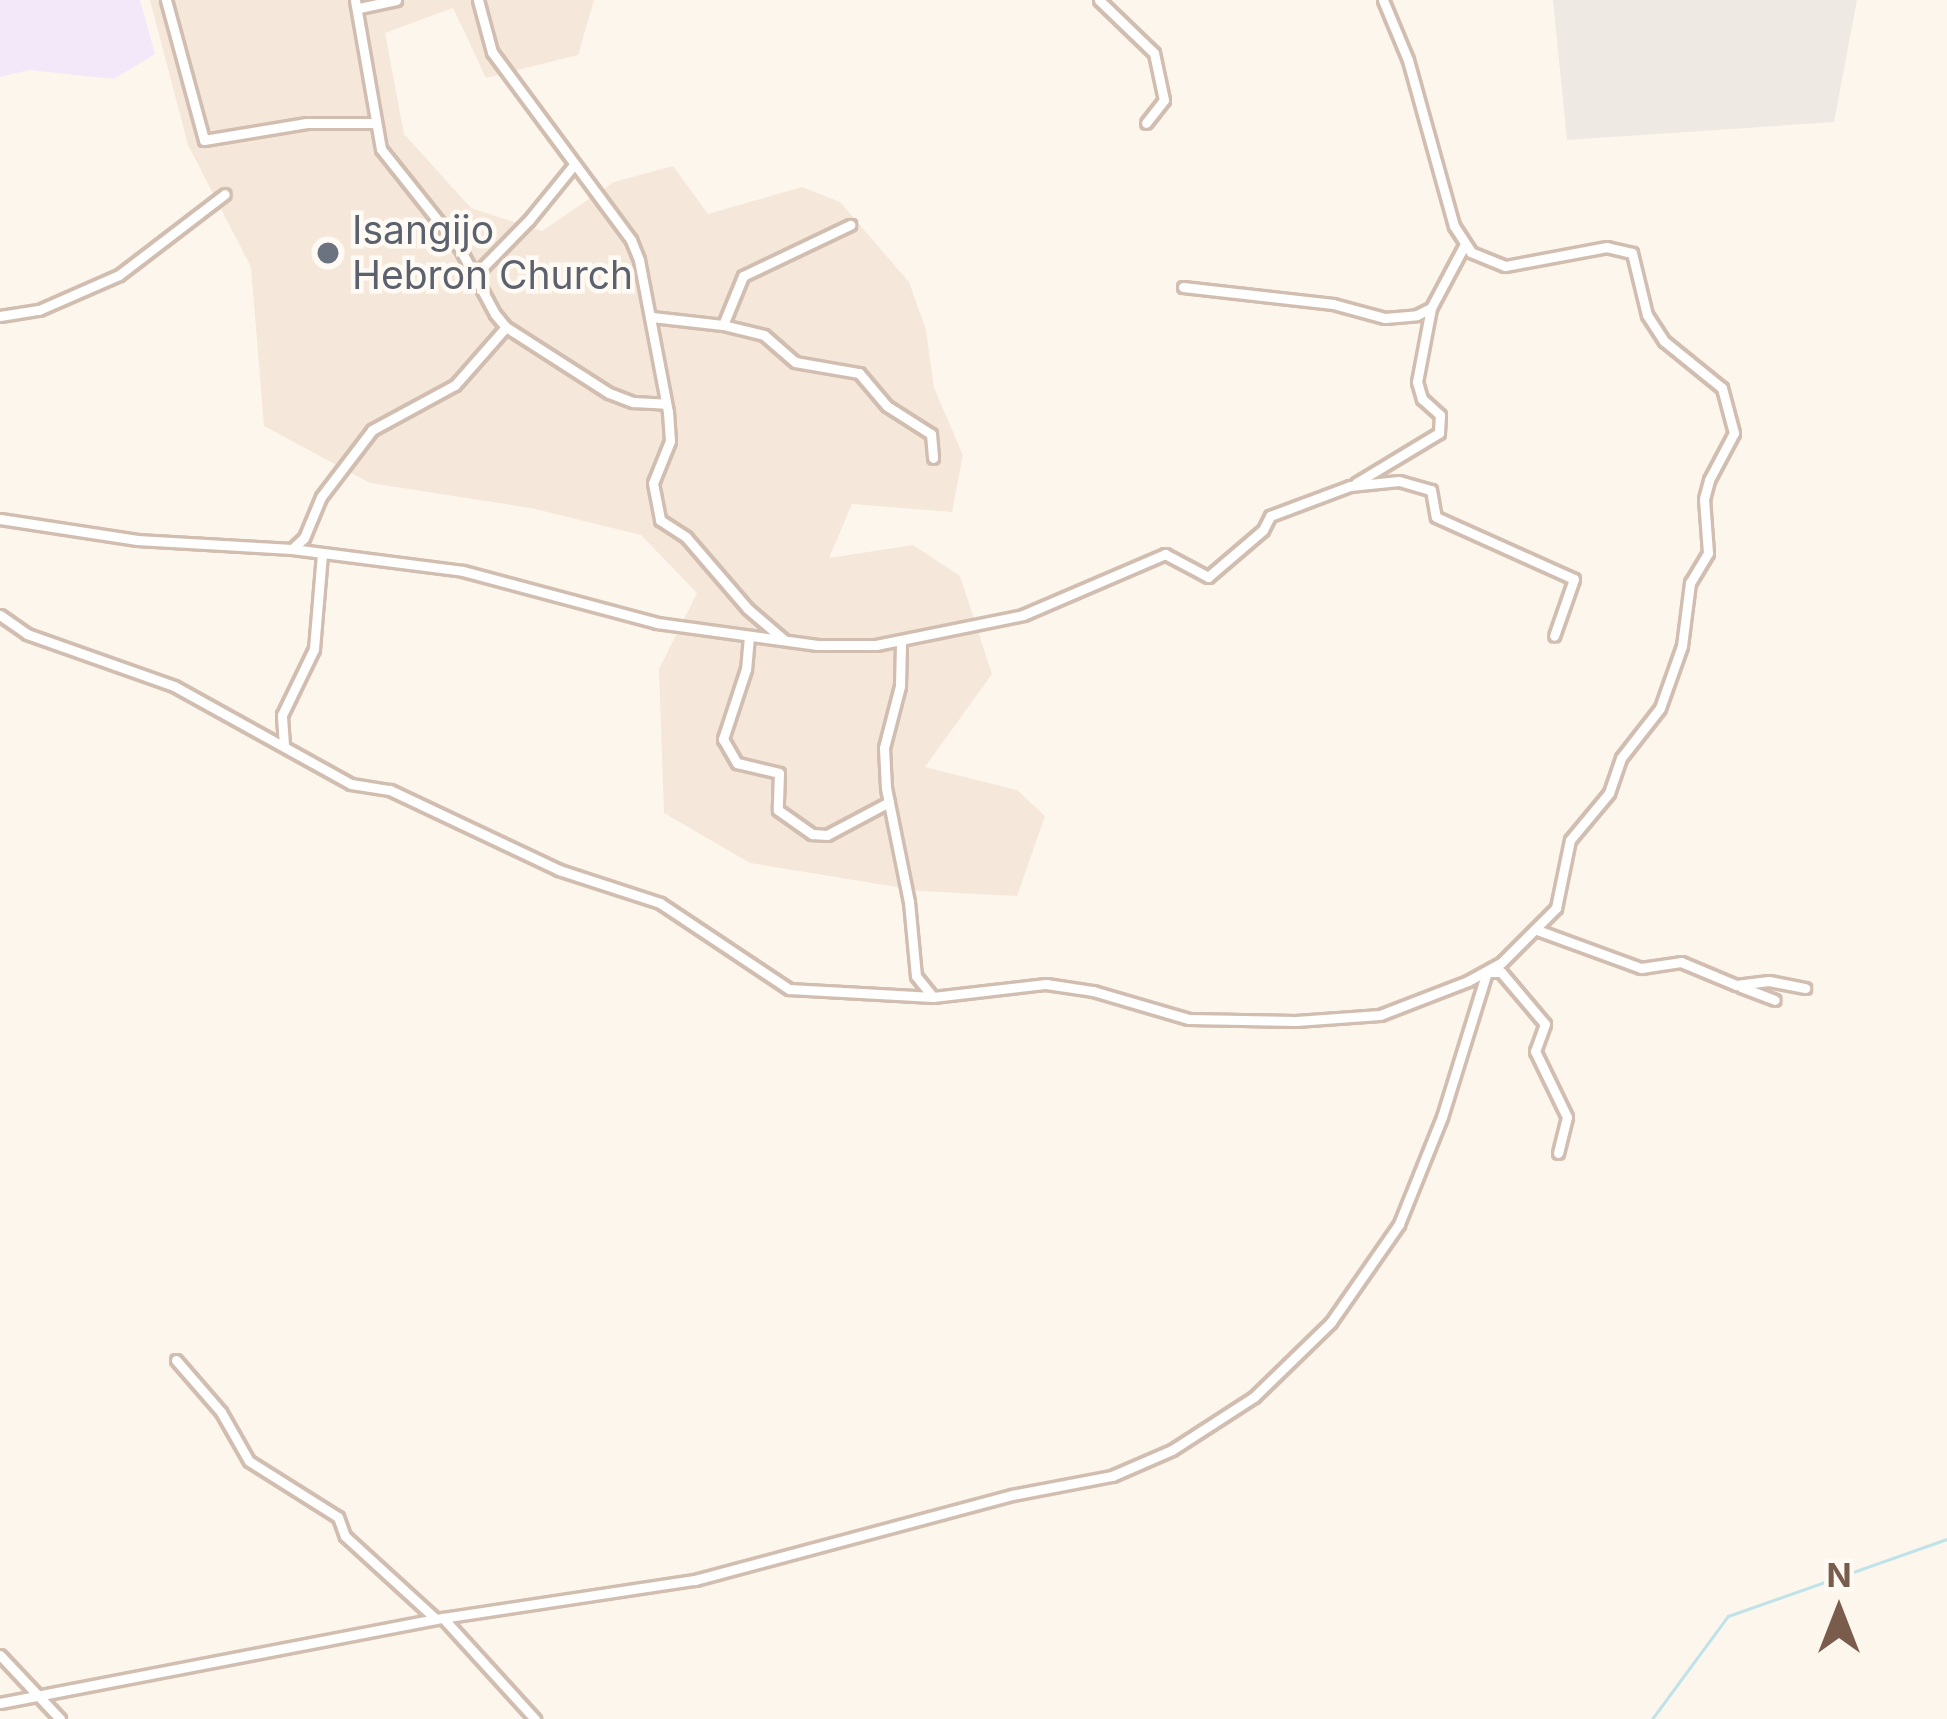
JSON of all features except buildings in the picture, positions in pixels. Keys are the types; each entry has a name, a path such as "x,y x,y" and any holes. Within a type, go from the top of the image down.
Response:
{"street":[{"path":"166,0 204,140 297,124 374,123"},
{"path":"396,0 357,4 381,149 476,273 506,327 609,393 633,403 667,404"},
{"path":"478,0 491,52 572,167 631,239 652,317 667,404 670,441 653,483 660,520 686,537 748,609 786,641"},
{"path":"1099,0 1154,53 1164,100 1146,123"},
{"path":"0,615 27,634 174,686 351,784 390,790 559,870 660,903 789,989 933,997 1046,984 1189,1018 1296,1021 1380,1015 1487,972 1556,908 1570,840 1607,796 1621,758 1660,708 1682,646 1687,595 1708,553 1704,499 1709,480 1734,433 1722,388 1664,341 1648,315 1632,253 1606,247 1505,266 1476,256 1465,244 1437,177 1408,60 1382,0"},
{"path":"476,273 529,220 572,167"},
{"path":"0,316 39,310 119,275 225,194"},
{"path":"723,325 743,276 850,225"},
{"path":"0,519 137,540 292,549 463,571 606,613 749,636 901,644 1023,615 1165,554 1208,577 1263,530 1267,518 1350,486 1439,433 1440,415 1417,389 1431,308 1465,244"},
{"path":"1184,287 1333,304 1384,318 1421,314 1431,308"},
{"path":"652,317 764,335 795,362 860,374 886,406 931,434 933,458"},
{"path":"292,549 304,538 321,497 372,430 446,391 506,327"},
{"path":"1350,486 1399,481 1425,487 1435,494 1436,518 1571,577 1571,596 1554,636"},
{"path":"284,745 281,716 314,650 322,553"},
{"path":"749,636 746,669 723,739 737,763 779,773 778,810 812,834 827,835 889,802"},
{"path":"901,644 900,686 884,748 916,976 933,997"},
{"path":"1537,930 1565,945 1641,968 1681,962 1774,1000"},
{"path":"1487,972 1501,973 1545,1024 1535,1051 1567,1117 1558,1153"},
{"path":"0,1703 440,1619 695,1580 1012,1495 1112,1475 1172,1450 1254,1397 1315,1337 1399,1224 1442,1117 1487,972"},
{"path":"1736,985 1769,981 1805,988"},
{"path":"176,1360 221,1412 249,1461 338,1517 345,1536 440,1619 535,1719"},
{"path":"0,1655 60,1719"}],"shaded area":[{"path":"0,0 140,0 155,54 114,79 29,70 0,77"},
{"path":"150,0 594,0 578,55 486,78 453,8 385,33 404,134 471,208 542,231 614,182 673,166 708,214 802,187 840,202 909,282 926,330 934,388 963,455 952,512 852,504 829,558 913,545 960,576 992,674 925,767 1017,790 1045,816 1017,896 921,891 750,863 664,813 659,669 697,593 641,535 531,508 370,483 264,426 251,267 188,145"},
{"path":"1553,0 1857,0 1834,122 1567,140"}],"waterway":[{"path":"1652,1719 1728,1616 1947,1539"}],"place":[{"name":"Isangijo Hebron Church","path":"328,253"}]}
